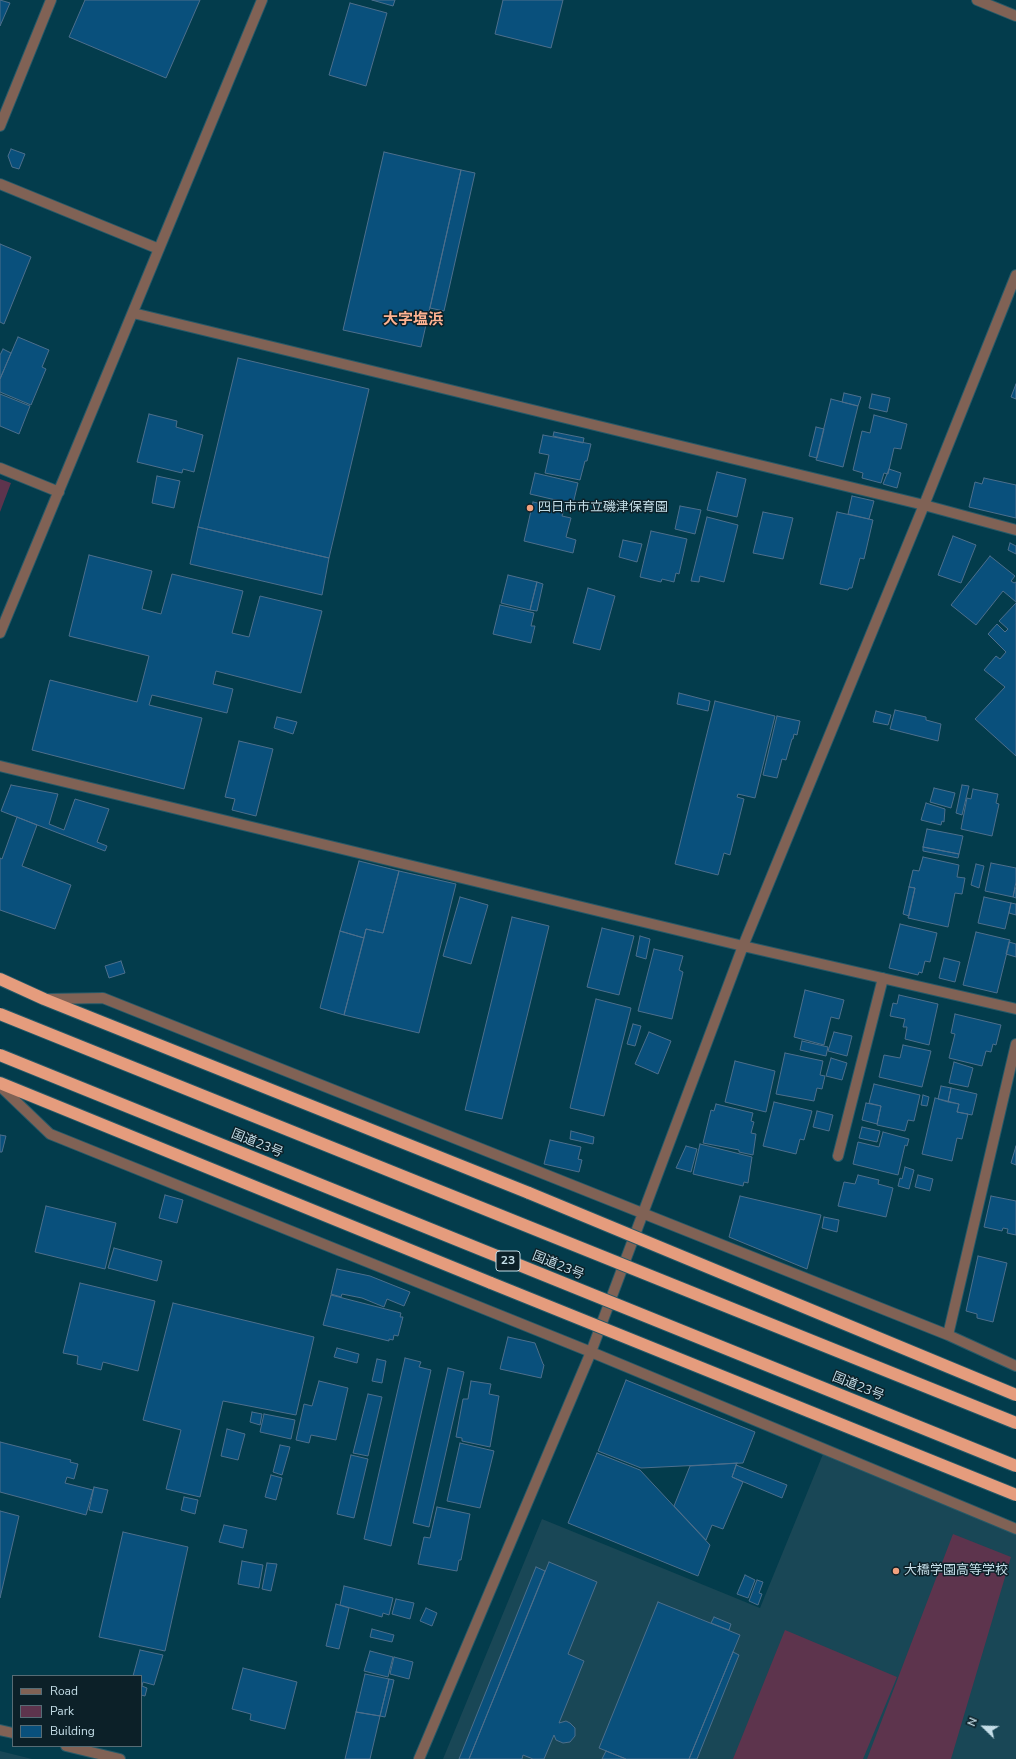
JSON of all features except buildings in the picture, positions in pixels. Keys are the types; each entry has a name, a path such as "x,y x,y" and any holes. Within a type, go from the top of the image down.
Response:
{"highway":[{"path":"0,979 44,999 529,1193 1016,1395"},
{"name":"国道23号","path":"0,1014 1016,1423"},
{"name":"国道23号","path":"0,1055 1016,1466"},
{"name":"23","path":"0,1085 1016,1495"}],"street":[{"path":"0,126 51,0"},
{"path":"0,634 262,0"},
{"path":"977,0 1016,16"},
{"path":"0,184 159,249"},
{"path":"419,1759 591,1352 743,946 924,505 1016,275"},
{"path":"133,313 924,505 1016,530"},
{"path":"0,468 59,492"},
{"path":"0,766 743,946 1016,1010"},
{"path":"838,1156 882,978"},
{"path":"44,999 103,998 948,1335 1016,1366"},
{"path":"948,1335 1016,1044"},
{"path":"0,1085 50,1134 591,1352 1016,1529"},
{"path":"0,1730 12,1733"},
{"path":"70,1747 120,1759"}],"shaded area":[{"name":"大橋学園高等学校","path":"823,1454 1016,1534 1016,1759 443,1759 542,1519 760,1608"},
{"path":"0,1751 32,1759 0,1759"}],"green space":[{"path":"0,479 11,483 0,512"},
{"path":"953,1534 1011,1557 951,1759 867,1759"},
{"path":"785,1630 897,1677 863,1759 733,1759"}],"place":[{"name":"四日市市立磯津保育園","path":"530,508"},
{"name":"大橋学園高等学校","path":"896,1571"}],"district":[{"name":"大字塩浜","path":"413,320"}]}
